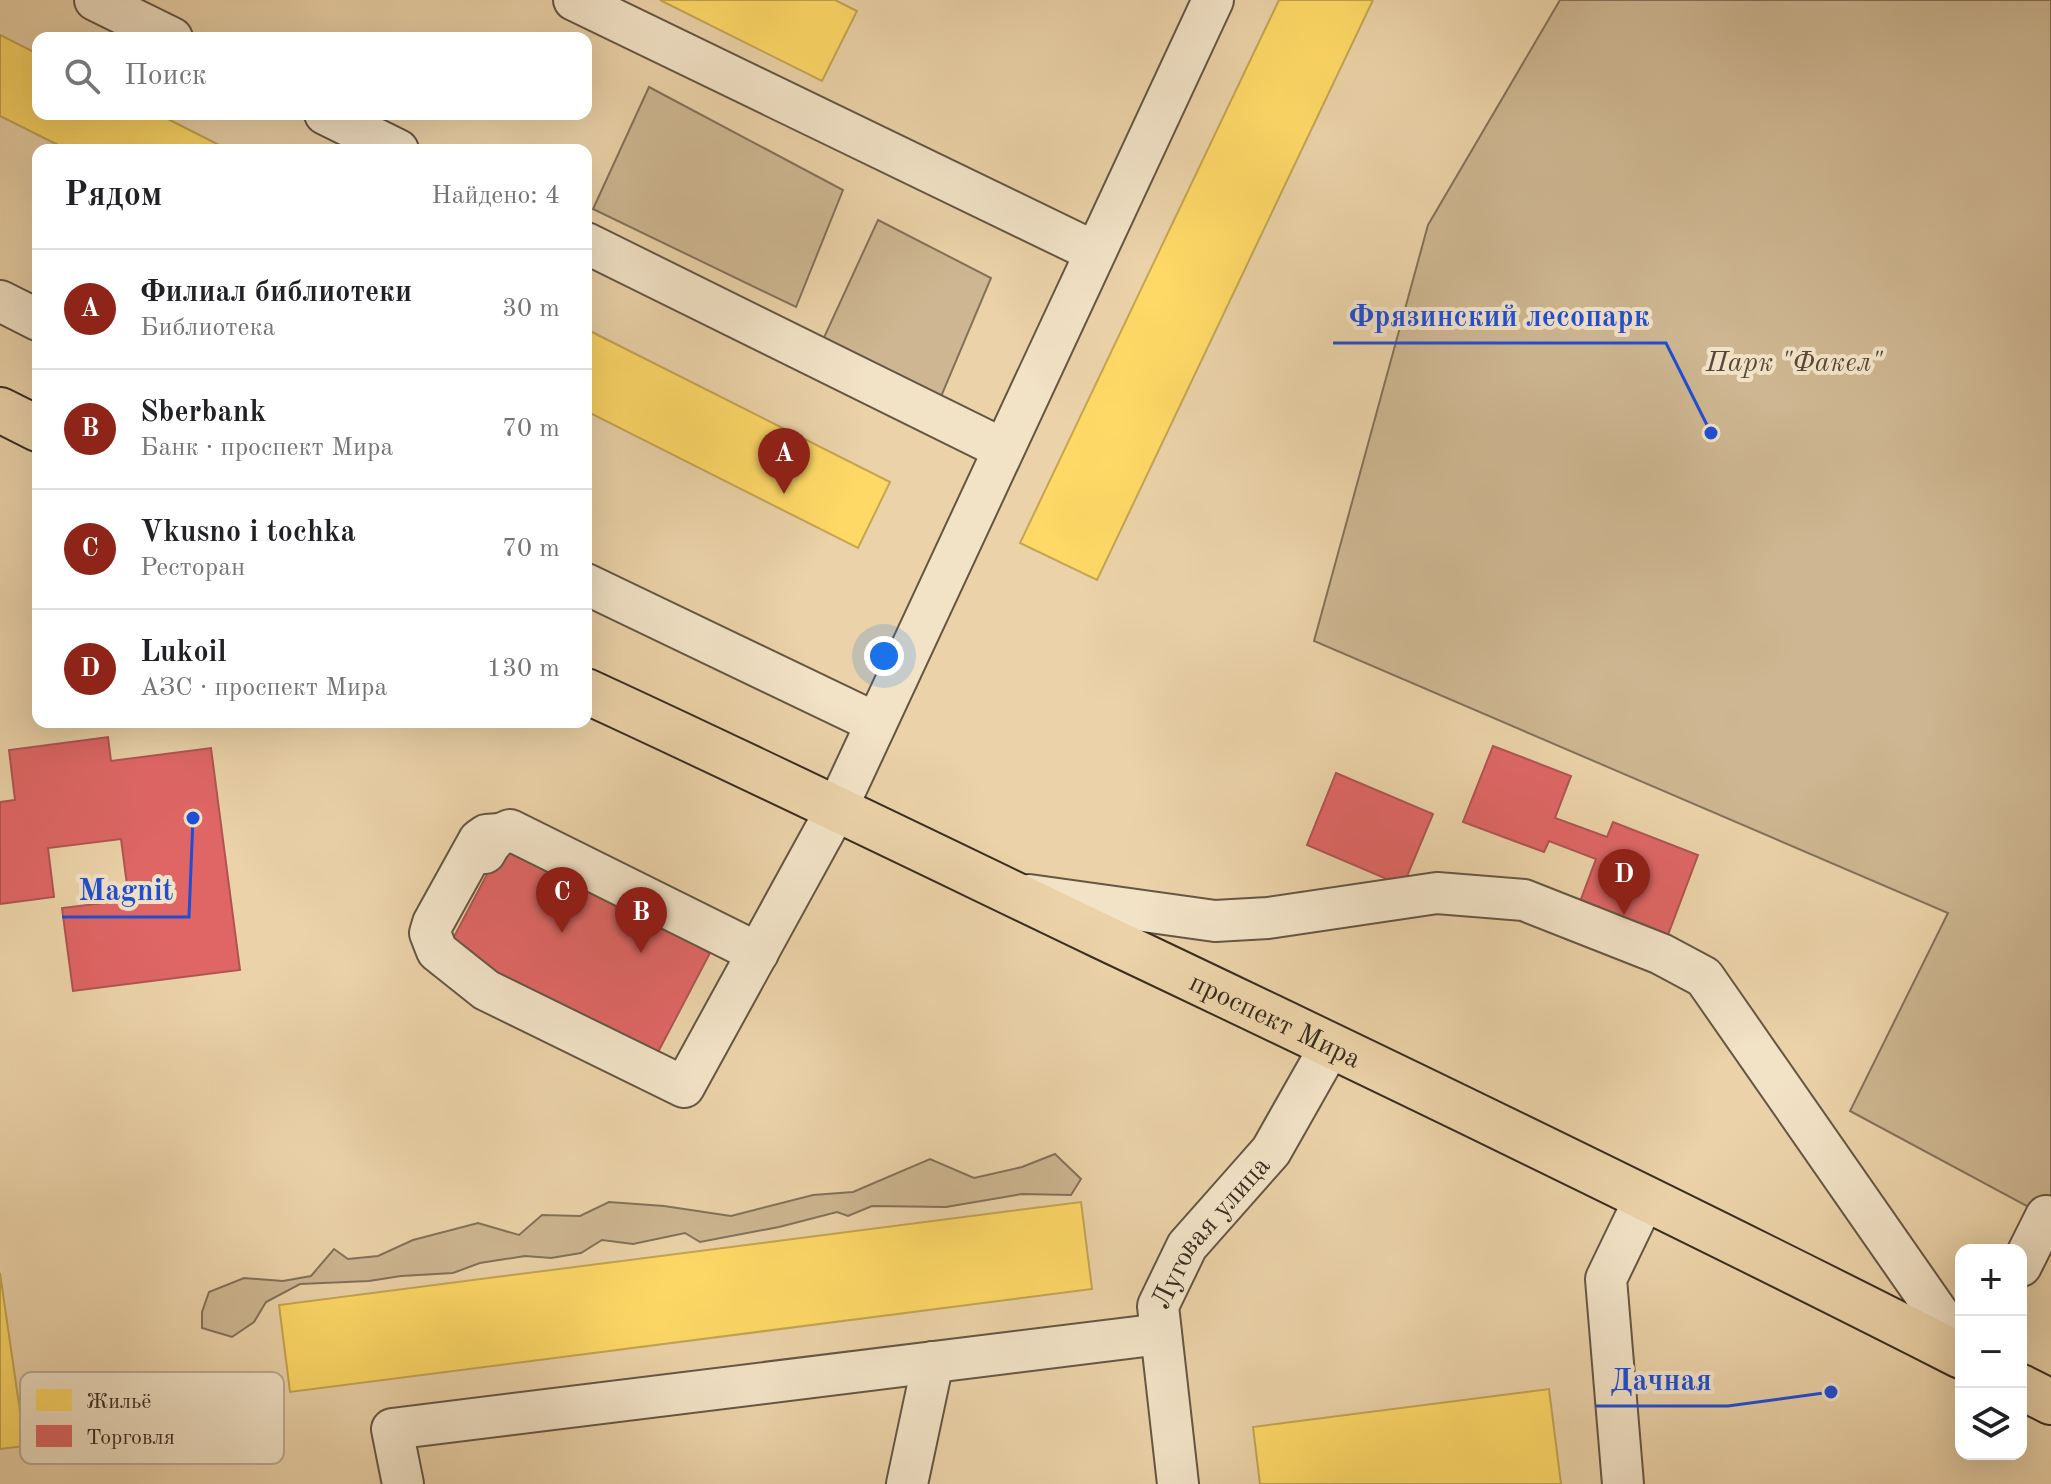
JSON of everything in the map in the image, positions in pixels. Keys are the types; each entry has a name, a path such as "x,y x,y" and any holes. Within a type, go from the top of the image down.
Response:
{"main road":[{"path":"0,410 32,426"},
{"name":"проспект Мира","path":"592,694 1331,1045 1955,1353"},
{"path":"2023,1388 2051,1402"}],"street":[{"path":"95,0 160,32"},
{"path":"574,0 1095,252"},
{"path":"758,953 510,830 490,842 438,938 446,958 486,990 684,1087 758,953 836,810 1213,0"},
{"path":"337,120 386,144"},
{"path":"592,246 1003,449"},
{"path":"0,301 32,317"},
{"path":"592,587 876,723"},
{"path":"1011,893 1215,921 1268,918 1437,893 1524,900 1661,954 1704,977 1955,1337"},
{"name":"Луговая улица","path":"1178,1484 1158,1306 1187,1246 1271,1151 1331,1045"},
{"path":"1623,1484 1606,1279 1645,1198"},
{"path":"2027,1254 2046,1216"},
{"path":"403,1484 392,1429 1161,1334"},
{"path":"907,1484 933,1362"}],"green space":[{"name":"Парк \"Факел\"","path":"1560,0 2051,0 2051,1219 1850,1111 1948,913 1314,641 1428,225"},
{"path":"649,87 843,190 796,307 593,209"},
{"path":"878,220 991,278 940,399 821,344"},
{"path":"1055,1154 1081,1179 1071,1195 1022,1194 946,1207 872,1206 848,1216 837,1212 700,1242 685,1233 633,1244 602,1240 581,1253 551,1258 525,1256 480,1263 453,1273 300,1284 266,1302 254,1322 232,1337 202,1328 202,1312 209,1292 244,1278 283,1281 311,1276 334,1249 348,1259 378,1256 413,1240 478,1223 519,1235 542,1215 580,1216 609,1202 731,1216 813,1195 853,1192 930,1159 974,1178 1022,1167"}],"building: Жильё":[{"path":"660,0 835,0 857,11 822,81"},
{"path":"1279,0 1373,0 1097,580 1020,543"},
{"path":"0,35 32,51 32,120 170,120 217,144 56,144 0,116"},
{"path":"592,332 890,482 858,548 592,414"},
{"path":"1081,1202 1092,1289 290,1392 279,1305"},
{"path":"0,1273 20,1411 20,1447 0,1449"},
{"path":"1549,1389 1561,1484 1260,1484 1253,1427"}],"building: Торговля":[{"path":"108,737 111,761 211,748 240,970 73,991 62,908 129,900 121,839 48,848 54,897 0,904 0,802 15,800 9,750"},
{"path":"1493,746 1571,776 1555,818 1607,837 1613,822 1698,855 1654,972 1566,939 1596,859 1549,841 1544,852 1463,822"},
{"path":"1336,773 1433,814 1403,886 1307,845"},
{"path":"503,844 710,953 656,1056 448,948"}],"place":[{"name":"Фрязинский лесопарк","path":"1711,433"},
{"name":"Филиал библиотеки","path":"784,494"},
{"name":"Magnit","path":"193,818"},
{"name":"Lukoil","path":"1624,915"},
{"name":"Vkusno i tochka","path":"562,933"},
{"name":"Sberbank","path":"641,953"},
{"name":"Дачная","path":"1831,1392"}]}
